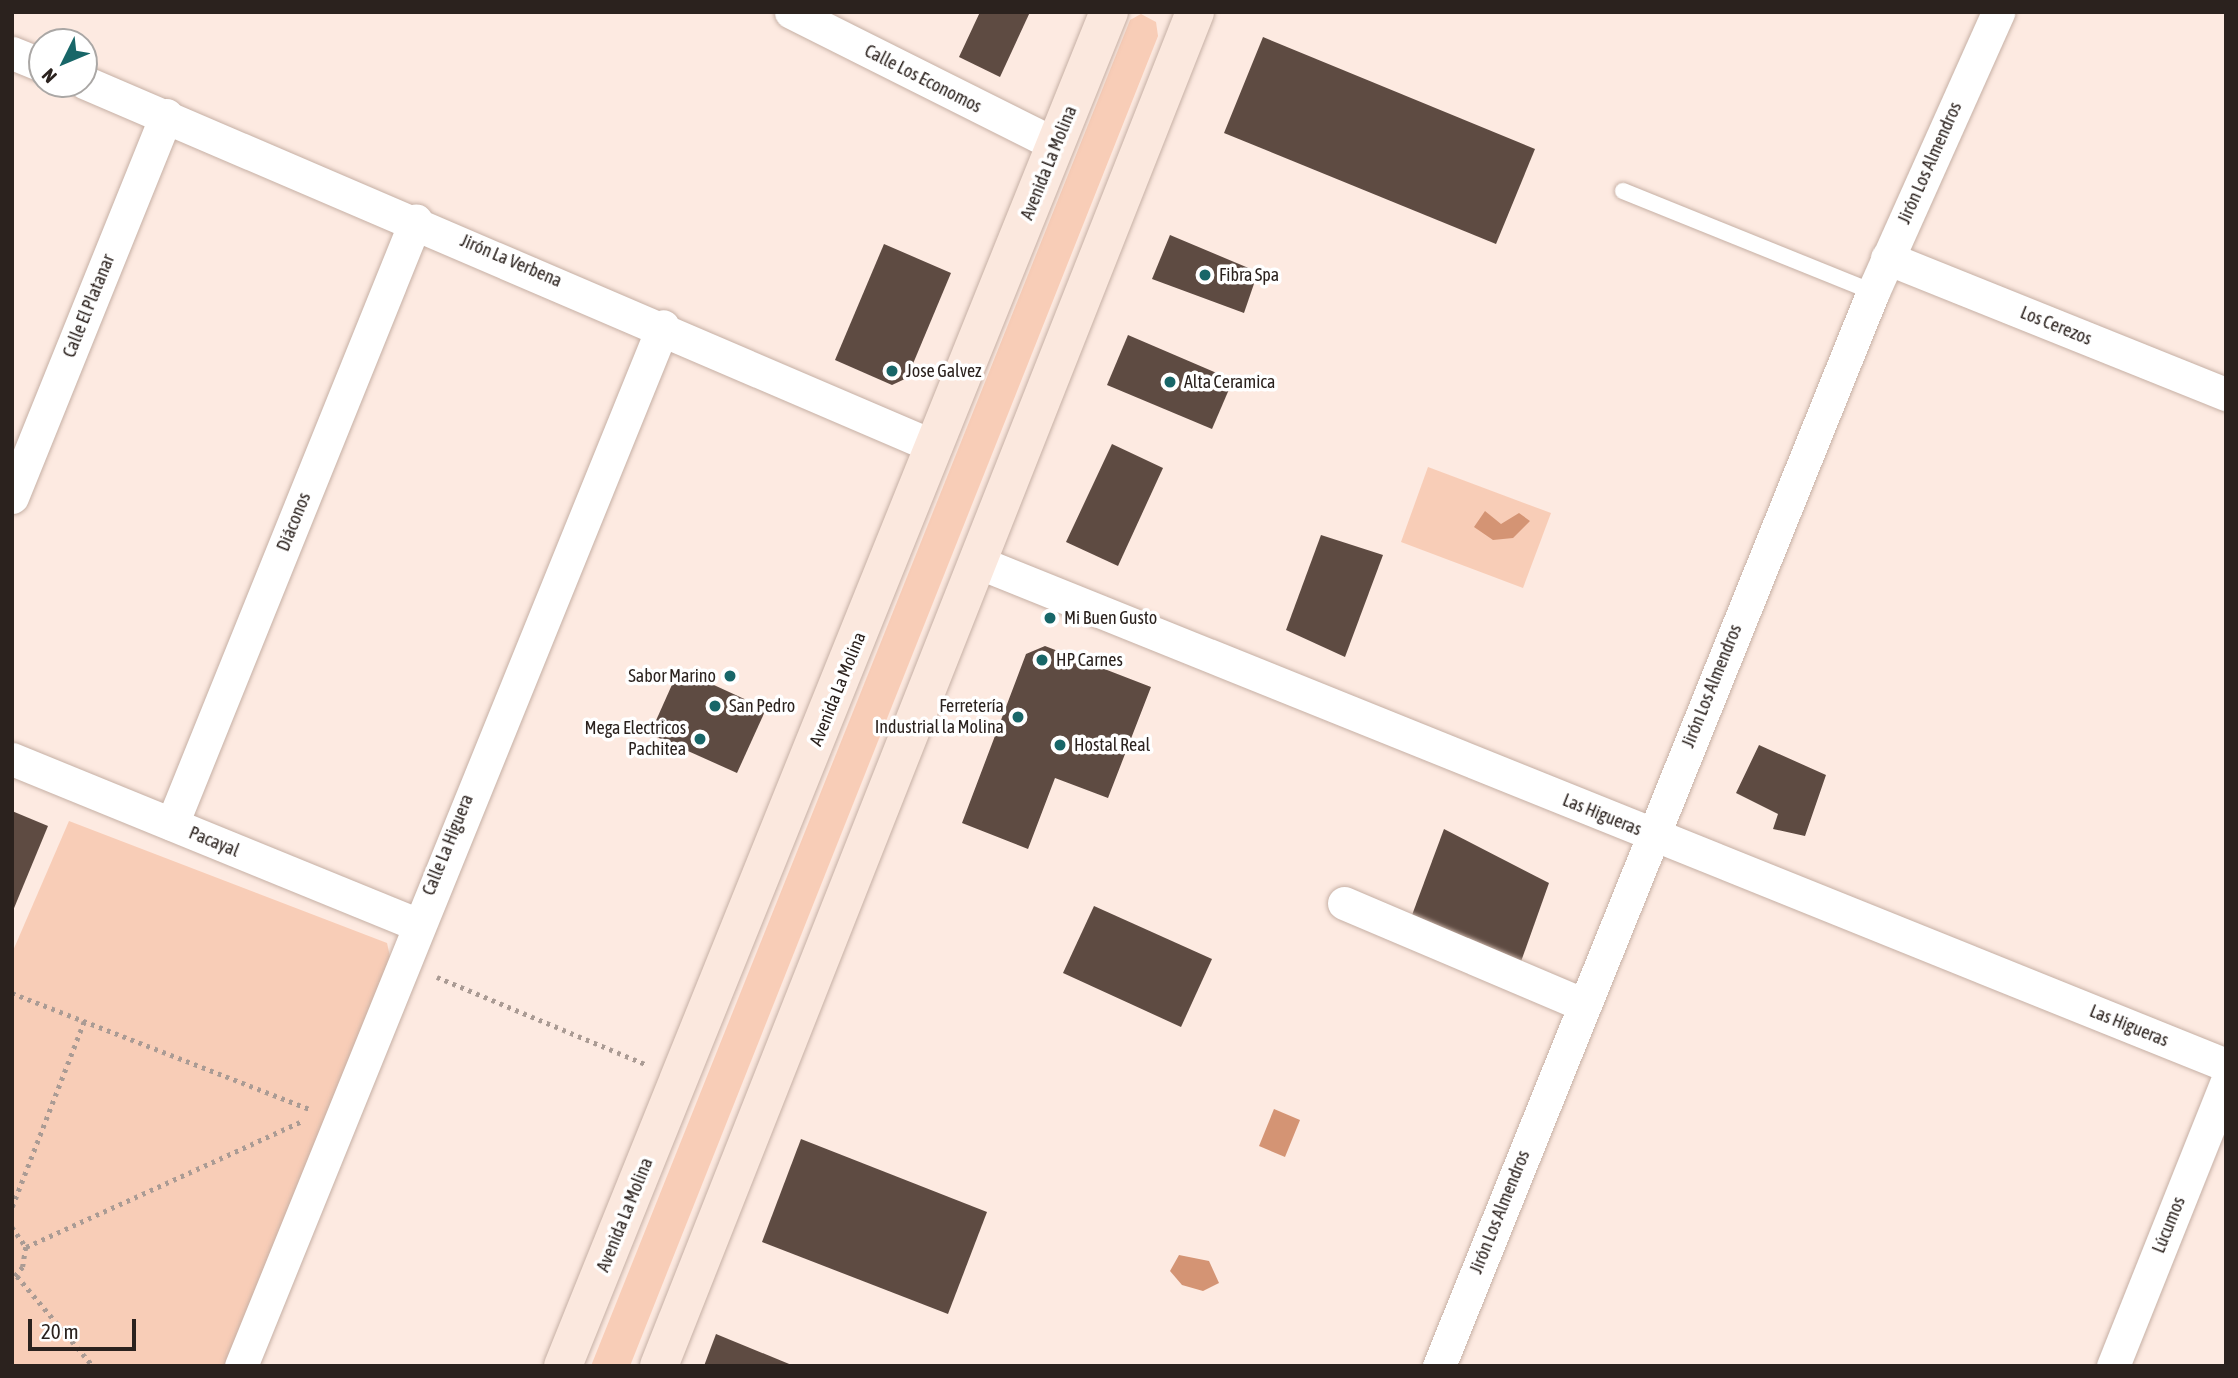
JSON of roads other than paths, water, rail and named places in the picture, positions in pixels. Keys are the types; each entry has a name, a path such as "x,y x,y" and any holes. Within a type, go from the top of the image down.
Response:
{"main road":[{"name":"Avenida La Molina","path":"564,1366 1110,12"},
{"path":"659,1366 979,563 1188,19"}],"street":[{"name":"Calle Los Economos","path":"791,12 1057,145"},
{"name":"Jirón Los Almendros","path":"1439,1366 1651,835 1887,258 1998,12"},
{"name":"Jirón La Verbena","path":"98,88 416,220 935,447"},
{"name":"Calle El Platanar","path":"12,497 166,116"},
{"name":"Diáconos","path":"172,824 416,220"},
{"name":"Los Cerezos","path":"1887,258 2226,394"},
{"name":"Calle La Higuera","path":"241,1366 416,924 663,327"},
{"name":"Las Higueras","path":"979,563 2226,1065"},
{"name":"Pacayal","path":"12,759 416,924"},
{"path":"1344,903 1584,1005"},
{"name":"Lúcumos","path":"2113,1366 2226,1084"}],"lane":[{"path":"1623,191 1873,292"}],"place":[{"name":"Fibra Spa","path":"1205,275"},
{"name":"Jose Galvez","path":"892,371"},
{"name":"Alta Ceramica","path":"1170,382"},
{"name":"Mi Buen Gusto","path":"1050,618"},
{"name":"HP Carnes","path":"1042,660"},
{"name":"Sabor Marino","path":"730,676"},
{"name":"San Pedro","path":"715,706"},
{"name":"Ferretería Industrial la Molina","path":"1018,717"},
{"name":"Mega Electricos Pachitea","path":"700,739"},
{"name":"Hostal Real","path":"1060,745"}]}
